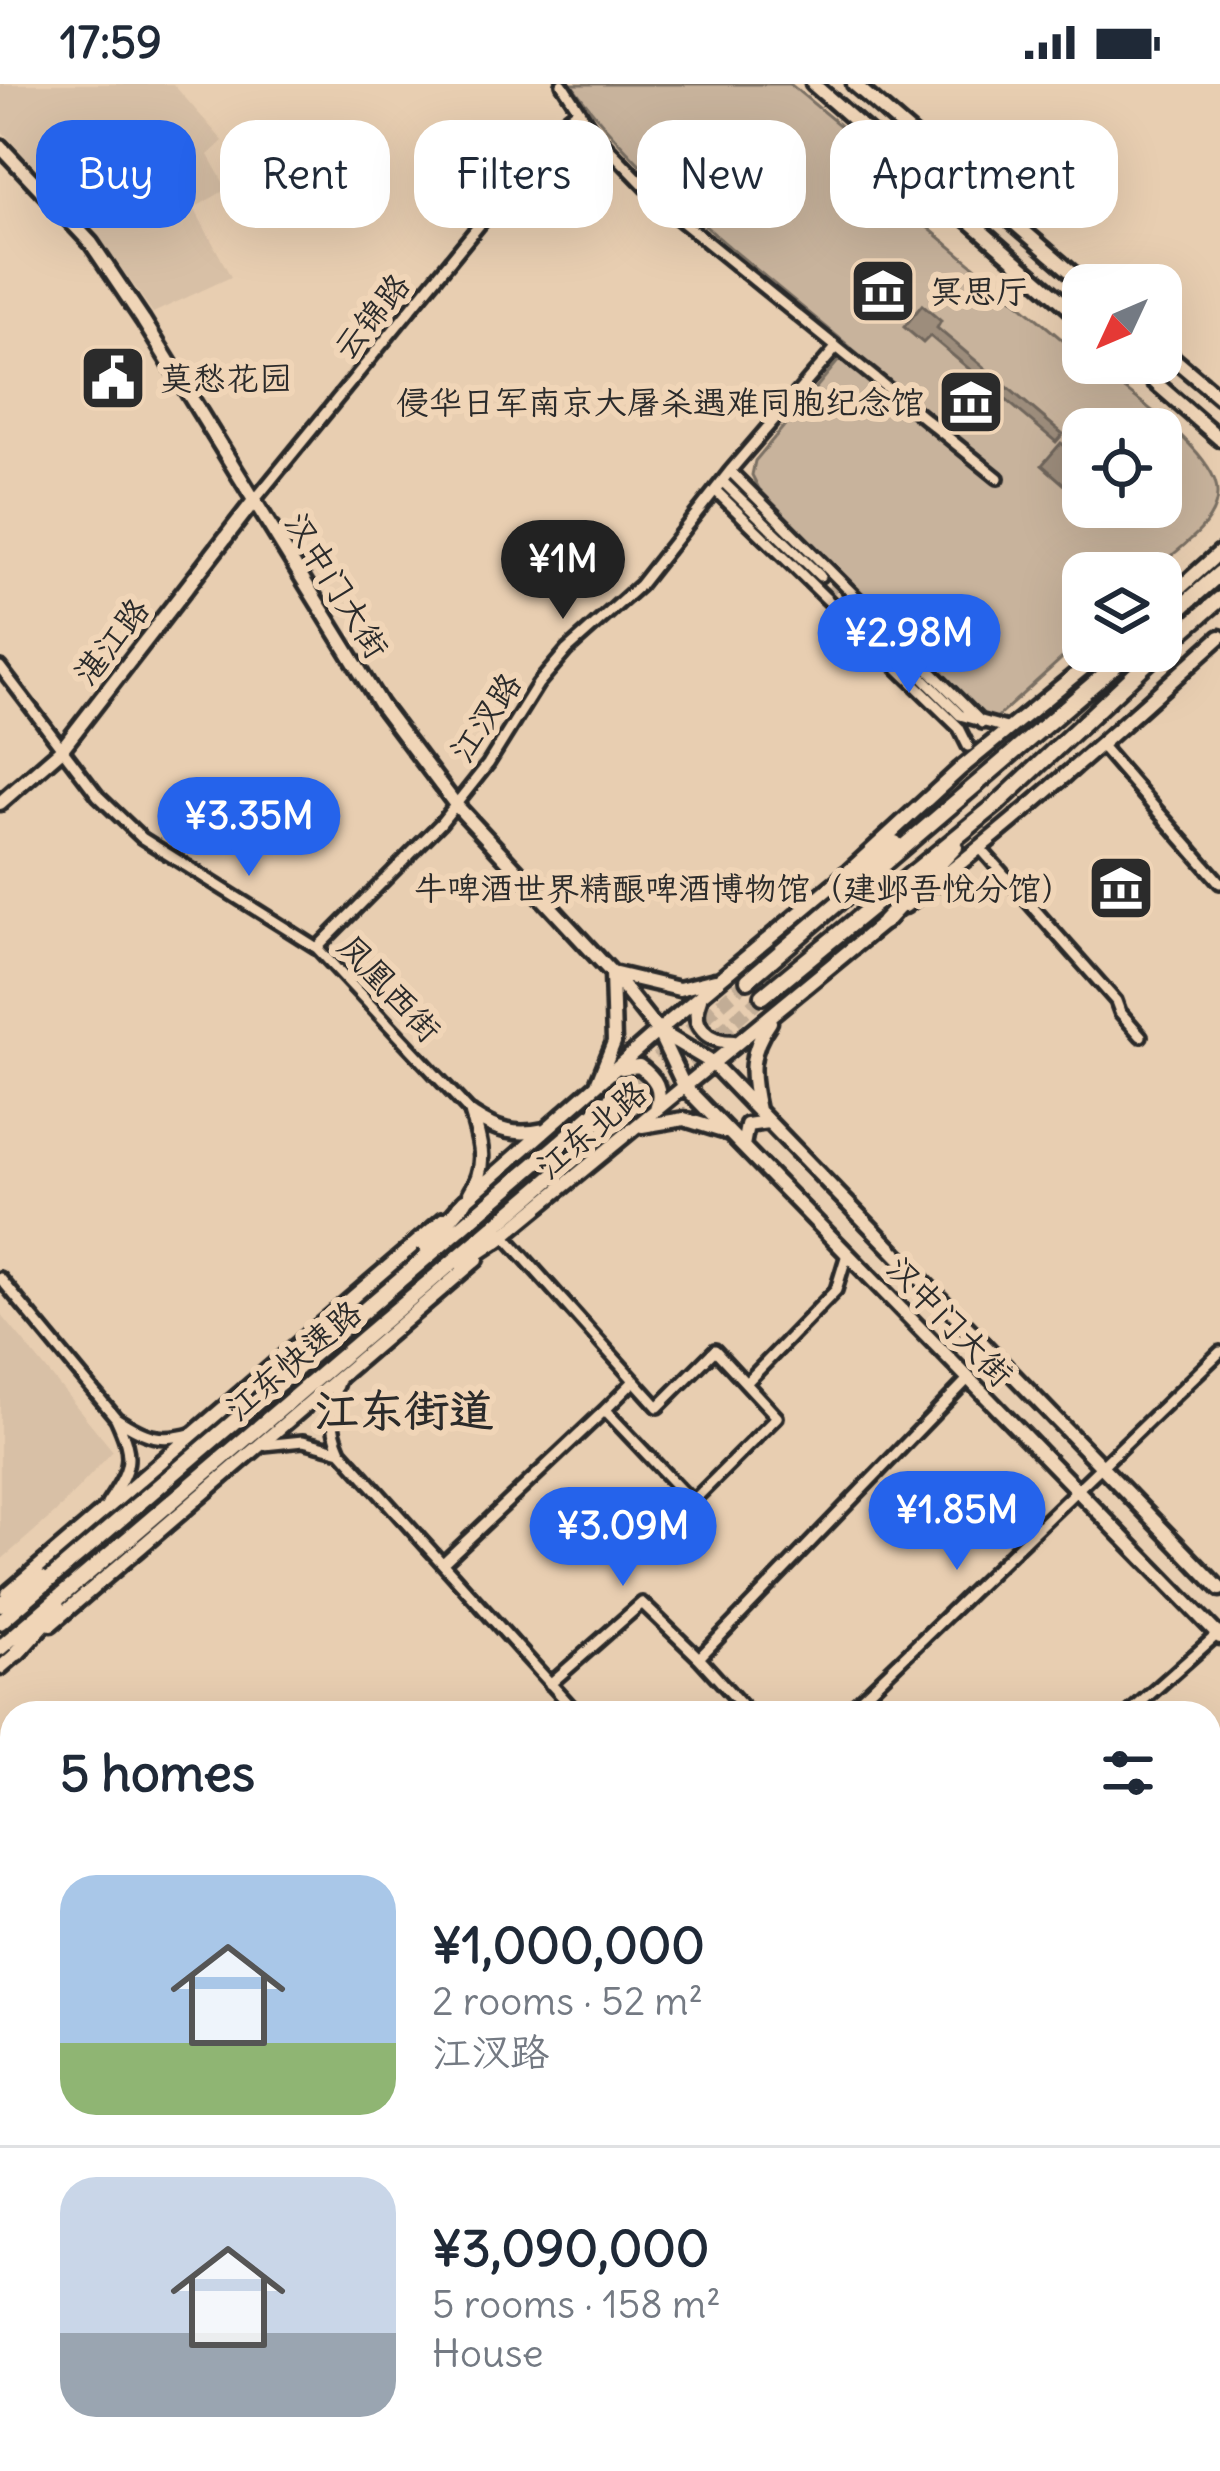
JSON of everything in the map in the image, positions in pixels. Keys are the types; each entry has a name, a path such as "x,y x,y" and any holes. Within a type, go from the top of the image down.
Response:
{"highway":[{"path":"1182,606 1220,573"},
{"path":"1182,632 1220,599"},
{"path":"748,980 1107,672"},
{"path":"884,922 997,804 1138,672"},
{"path":"763,996 997,804"},
{"path":"846,874 940,814"},
{"name":"江东快速路","path":"0,1622 610,1100"},
{"name":"江东快速路","path":"0,1648 412,1294 629,1122"},
{"path":"399,1279 465,1201"},
{"path":"412,1294 504,1235"},
{"path":"0,1602 80,1552"},
{"path":"17,1653 94,1567"}],"main road":[{"path":"813,84 1062,302"},
{"path":"854,84 1062,264"},
{"name":"汉中门大街","path":"0,146 91,243 380,704 456,805 613,974 658,1030 684,1086 1219,1635"},
{"path":"1182,366 1220,398"},
{"path":"1157,384 1218,438"},
{"name":"湛江路","path":"0,803 61,750 253,502"},
{"path":"1182,586 1220,552"},
{"name":"江东北路","path":"0,1668 629,1122 656,1111 884,922 981,849 1102,747 1220,637"},
{"name":"江东北路","path":"0,1602 1079,672"},
{"path":"594,1090 614,1042 613,974 679,989 703,986 732,972"},
{"path":"701,998 696,1016 699,1028 714,1040 736,1042"},
{"path":"758,1111 750,1061 755,1043 775,1015"},
{"name":"汉中门大街","path":"658,1030 711,1062 1220,1589"},
{"path":"618,1069 631,1065 648,1072 660,1092 656,1111"},
{"path":"472,1114 517,1135 548,1130"},
{"path":"465,1201 482,1168 472,1114"},
{"path":"629,1122 684,1119 731,1135"},
{"path":"742,1146 747,1125 769,1122"}],"street":[{"path":"562,84 593,132 669,211 998,478"},
{"name":"云锦路","path":"253,502 578,110"},
{"name":"江汊路","path":"316,948 456,805 567,650 640,585 835,349"},
{"path":"722,481 853,595 982,723"},
{"path":"722,481 818,591 959,728 968,746"},
{"path":"818,591 831,589 826,574"},
{"path":"839,610 841,596 853,595"},
{"path":"855,627 869,629 875,623 872,613"},
{"path":"876,647 878,635 892,633"},
{"path":"891,646 960,715 1010,729"},
{"name":"凤凰西街","path":"0,667 98,796 142,838 316,948 472,1114"},
{"path":"960,715 968,746 960,770"},
{"path":"1102,747 1220,883"},
{"path":"981,849 1116,1001 1141,1036"},
{"path":"504,1235 658,1408 716,1350 777,1417 692,1502 605,1410"},
{"path":"747,1382 836,1290 847,1254"},
{"path":"0,1278 116,1418 128,1444 130,1460 104,1510"},
{"path":"858,1701 1220,1352"},
{"path":"340,1376 332,1398 334,1436 341,1451 566,1701"},
{"path":"699,1658 968,1379"},
{"path":"443,1563 633,1382"},
{"path":"116,1418 154,1440 193,1432"},
{"path":"253,1449 278,1441 303,1441 341,1451"},
{"path":"550,1684 641,1603 738,1701"},
{"path":"1143,1701 1219,1635"}],"shaded area":[{"path":"0,84 173,84 220,138 208,155 220,176 220,193 196,207 196,120 36,120 36,168 0,129"},
{"name":"侵华日军南京大屠杀遇难同胞纪念馆","path":"571,84 790,84 833,120 830,228 928,228 1062,339 1062,384 1118,384 1149,408 1062,408 1062,528 1182,528 1182,437 1213,476 1217,499 1209,518 1176,552 1062,552 1062,658 993,721 982,715 759,489 752,475 755,461 850,347 708,228 806,228 806,120 637,120 637,161 613,135 613,120 599,120"},
{"path":"196,212 231,277 153,313 91,228 196,228"},
{"path":"922,305 941,321 937,328 1062,435 1056,442 930,336 923,343 904,327"},
{"path":"1061,443 1062,444 1062,483 1042,465"},
{"path":"0,1313 113,1451 55,1513 0,1561"}],"tunnel":[{"path":"820,576 891,646"},
{"path":"610,1100 748,980"},
{"path":"624,1116 763,996"}],"place":[{"name":"冥思厅","path":"883,291"},
{"name":"莫愁花园","path":"113,378"},
{"name":"侵华日军南京大屠杀遇难同胞纪念馆","path":"971,402"},
{"name":"牛啤酒世界精酿啤酒博物馆（建邺吾悦分馆）","path":"1121,888"}],"district":[{"name":"江东街道","path":"404,1410"}]}
